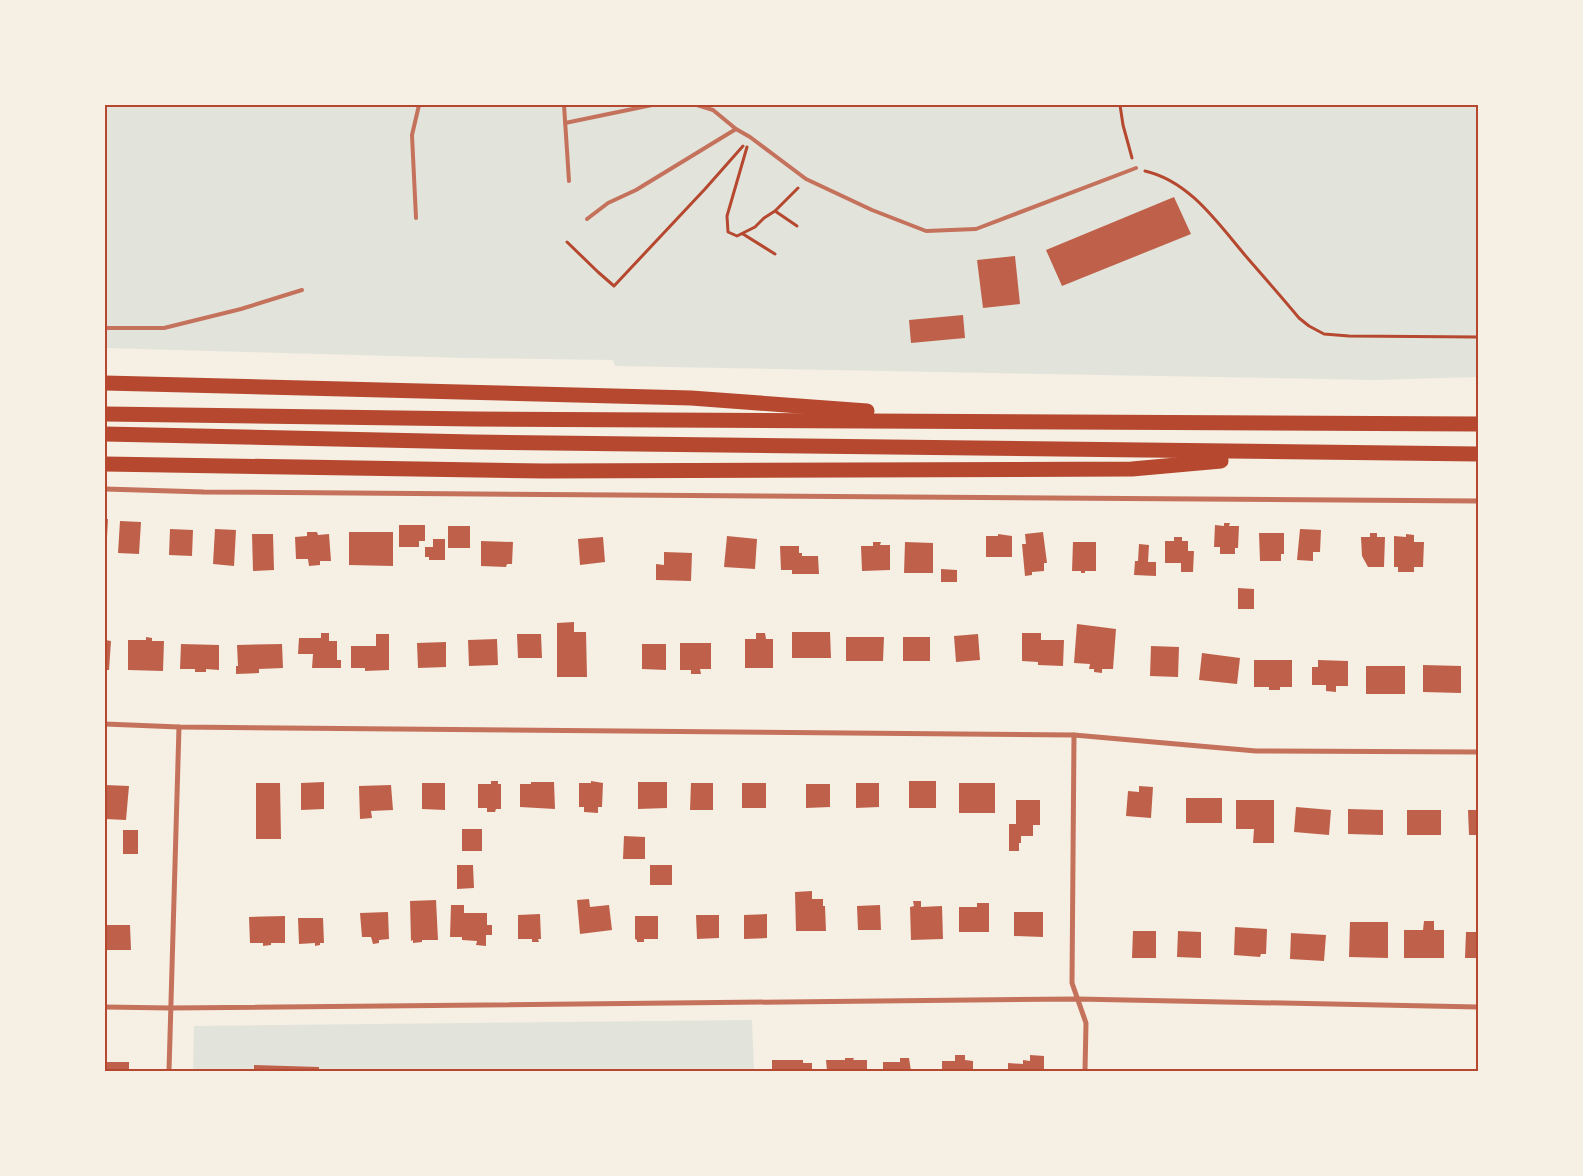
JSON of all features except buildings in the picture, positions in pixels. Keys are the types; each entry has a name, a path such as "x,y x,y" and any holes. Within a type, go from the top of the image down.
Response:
{"highway":[{"path":"105,383 691,398 1004,421"},
{"path":"105,414 484,419 1478,424"},
{"path":"105,434 464,442 1478,454"},
{"path":"105,464 544,471 1132,469 1301,453"}],"street":[{"path":"105,489 204,492 1478,501"},
{"path":"105,724 179,727 1074,734 1256,751 1478,752"},
{"path":"169,1071 179,727"},
{"path":"1074,734 1072,983 1086,1022 1085,1071"},
{"path":"105,1007 170,1008 1077,999 1478,1006"}],"lane":[{"path":"416,218 412,135 419,105"},
{"path":"564,105 569,181"},
{"path":"565,123 652,105"},
{"path":"697,105 713,110 736,129 750,137 806,179 872,210 926,230 976,229 1136,168"},
{"path":"587,219 608,203 636,190 736,129"},
{"path":"105,328 164,328 241,309 302,290"}],"path":[{"path":"1120,105 1123,125 1136,168 1168,180 1189,193 1208,212 1299,318 1309,326 1324,334 1349,336 1478,337"},
{"path":"750,137 727,216 728,232 737,236 743,234 775,211 806,179"},
{"path":"567,242 614,286 705,189 750,137"},
{"path":"775,211 797,226"},
{"path":"743,234 775,254"}],"shaded area":[{"path":"105,105 1478,105 1478,377 1375,380 615,366 613,360 105,348"},
{"path":"752,1020 754,1071 193,1071 194,1026"}]}
